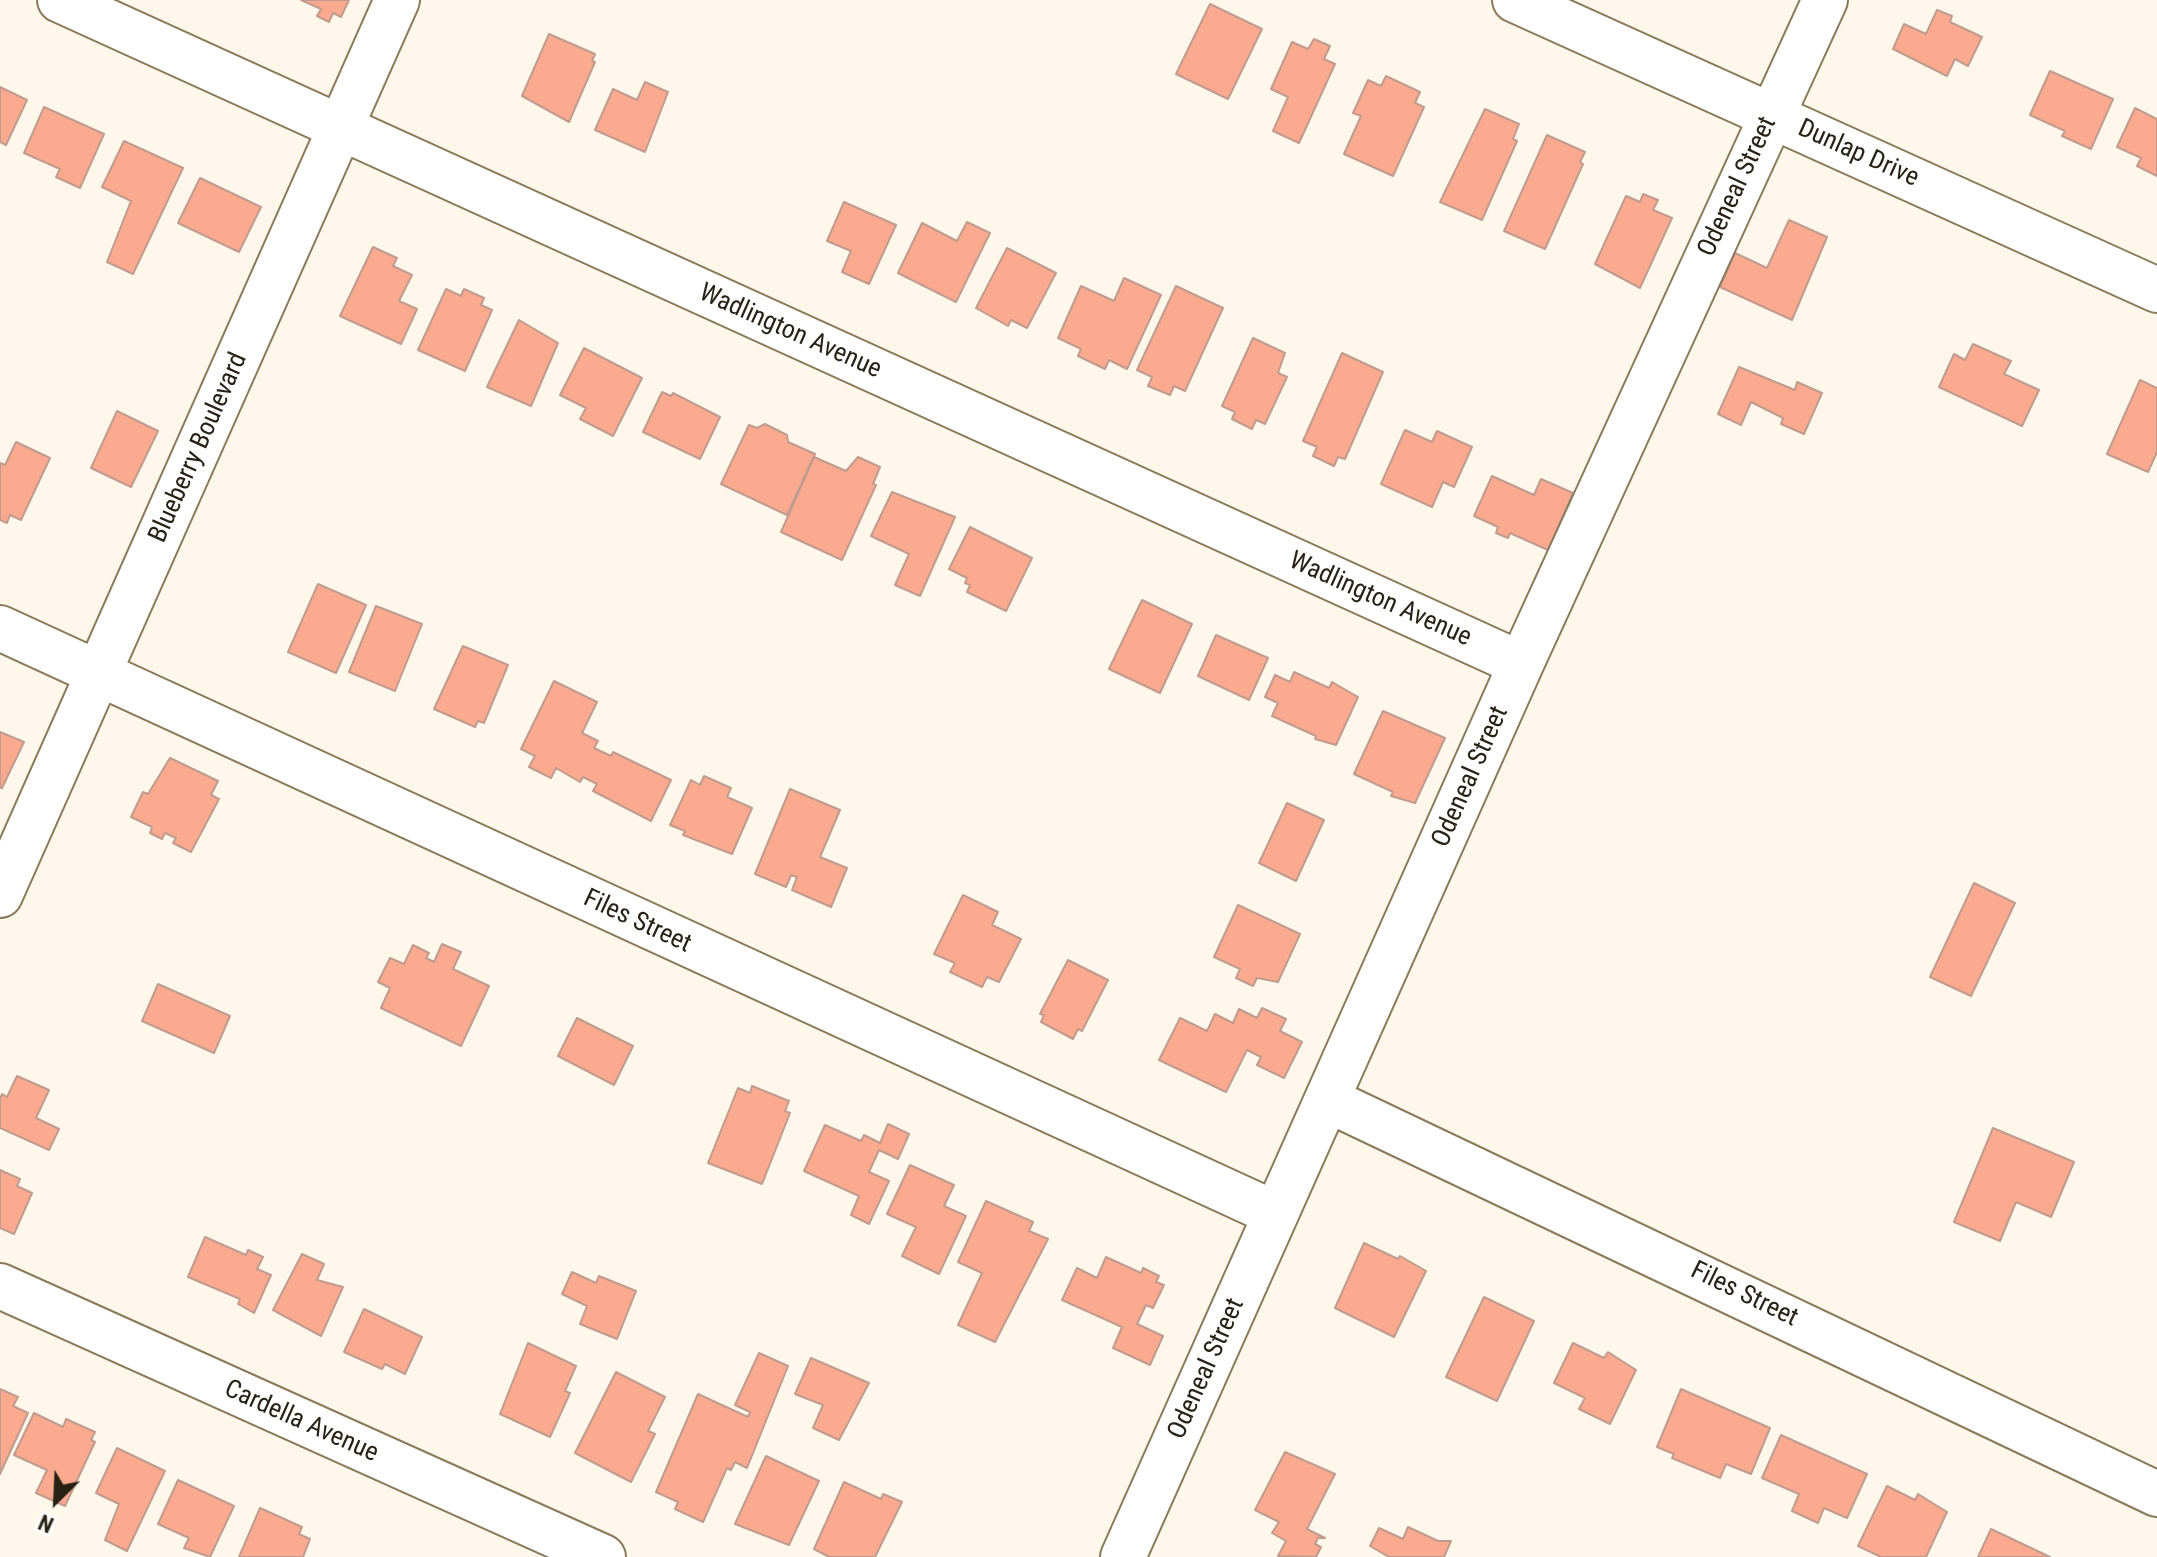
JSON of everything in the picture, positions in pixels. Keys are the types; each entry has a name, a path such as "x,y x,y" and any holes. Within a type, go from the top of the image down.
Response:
{"street":[{"name":"Wadlington Avenue","path":"60,0 1521,664"},
{"name":"Blueberry Boulevard","path":"0,895 397,0"},
{"name":"Dunlap Drive","path":"1515,0 2157,290"},
{"name":"Odeneal Street","path":"1123,1557 1521,664 1825,0"},
{"name":"Files Street","path":"0,628 1276,1214"},
{"name":"Files Street","path":"1328,1100 2157,1494"},
{"name":"Cardella Avenue","path":"0,1286 603,1557"}],"building":[{"path":"301,0 349,0 341,17 333,13 329,22 317,16 321,9"},
{"path":"1210,4 1262,29 1228,99 1176,74"},
{"path":"1937,10 1952,16 1950,22 1982,37 1968,66 1955,59 1947,76 1893,49 1904,24 1926,34"},
{"path":"549,34 595,54 592,61 595,62 569,122 522,96"},
{"path":"1314,39 1330,46 1324,59 1335,64 1299,143 1273,131 1288,97 1271,89 1292,42 1308,49"},
{"path":"2050,71 2113,99 2091,149 2062,136 2065,131 2030,115"},
{"path":"1386,76 1420,92 1415,103 1424,107 1393,176 1344,154 1361,116 1353,113 1368,80 1381,86"},
{"path":"645,82 668,92 645,152 595,130 613,89 637,100"},
{"path":"0,87 27,100 6,145 0,142"},
{"path":"44,107 104,134 80,188 56,177 60,169 24,153"},
{"path":"2135,108 2157,119 2157,176 2137,166 2141,158 2117,147"},
{"path":"1485,109 1519,124 1513,139 1517,141 1482,220 1440,202"},
{"path":"1547,135 1585,152 1580,162 1583,164 1545,249 1504,231"},
{"path":"124,141 183,168 133,274 107,262 131,201 102,187"},
{"path":"200,178 261,207 239,252 178,223"},
{"path":"1643,194 1658,200 1653,210 1672,218 1640,288 1595,264 1626,196 1640,202"},
{"path":"844,202 896,225 869,284 842,272 851,251 827,241"},
{"path":"1789,220 1827,237 1792,320 1720,287 1735,253 1767,268"},
{"path":"967,222 990,233 956,302 898,273 922,223 957,241"},
{"path":"373,247 397,258 393,266 412,275 399,301 417,309 401,344 340,316"},
{"path":"1007,248 1056,273 1027,328 1011,320 1008,326 976,308"},
{"path":"1124,278 1161,295 1127,369 1109,360 1105,369 1078,356 1081,349 1058,338 1081,286 1114,301"},
{"path":"1176,286 1223,308 1185,391 1174,386 1170,395 1148,386 1152,377 1137,370"},
{"path":"446,289 461,296 464,289 484,298 481,305 492,310 465,371 418,350"},
{"path":"519,320 558,343 531,406 487,387"},
{"path":"1253,338 1285,353 1278,373 1287,377 1265,424 1256,420 1252,429 1232,419 1235,412 1222,406"},
{"path":"1973,344 2011,361 2004,374 2039,390 2022,426 1939,387 1954,354 1965,360"},
{"path":"584,348 642,378 613,436 580,419 586,408 560,395"},
{"path":"1342,353 1383,372 1345,459 1338,457 1334,466 1313,456 1317,447 1303,441"},
{"path":"1739,367 1795,390 1797,382 1822,393 1804,434 1781,424 1783,418 1751,402 1741,425 1718,414"},
{"path":"2140,380 2157,388 2157,452 2148,472 2107,454"},
{"path":"662,392 671,396 673,393 720,417 700,459 643,432"},
{"path":"117,411 158,431 131,487 91,468"},
{"path":"765,424 787,435 788,442 815,454 787,515 721,484 749,425 757,428"},
{"path":"1405,430 1432,442 1437,431 1472,447 1454,487 1443,482 1432,507 1381,484"},
{"path":"16,442 50,458 21,520 10,515 7,523 0,520 0,463 5,465"},
{"path":"814,457 846,471 858,457 880,467 873,484 876,485 842,560 781,532"},
{"path":"1492,476 1534,495 1541,479 1573,493 1548,550 1510,533 1508,538 1496,533 1498,527 1474,516"},
{"path":"892,492 955,517 920,596 895,585 909,554 871,536"},
{"path":"970,527 1032,558 1006,611 967,592 970,585 965,583 967,578 949,569"},
{"path":"318,584 366,605 336,673 288,652"},
{"path":"1142,600 1192,624 1160,693 1109,669"},
{"path":"376,606 422,624 395,691 349,672"},
{"path":"1216,635 1268,658 1249,700 1198,676"},
{"path":"463,646 508,665 484,723 478,721 475,727 434,709"},
{"path":"1294,672 1329,688 1332,682 1358,697 1336,745 1315,739 1316,736 1272,716 1278,703 1265,697 1275,675 1290,682"},
{"path":"554,681 597,702 582,733 598,741 594,748 611,756 613,752 671,780 651,821 593,791 597,784 583,777 580,782 556,768 551,778 529,767 535,756 521,749"},
{"path":"1383,711 1445,738 1415,803 1391,796 1393,792 1354,774"},
{"path":"0,732 24,742 2,788 0,788"},
{"path":"170,758 218,781 211,795 219,799 191,852 173,843 176,838 165,833 162,839 150,833 152,827 131,817 143,792 148,794"},
{"path":"704,776 731,788 727,797 752,808 732,854 683,835 685,831 670,825 691,780 700,785"},
{"path":"790,789 840,810 820,857 847,868 831,907 792,890 797,877 791,875 786,887 755,874"},
{"path":"1287,803 1324,820 1296,881 1259,863"},
{"path":"1974,883 2015,903 1971,996 1930,977"},
{"path":"963,895 998,912 992,925 1021,939 999,982 987,977 982,987 950,972 955,963 934,954"},
{"path":"1238,905 1300,934 1278,982 1257,978 1253,986 1236,978 1240,969 1214,957"},
{"path":"442,944 461,952 453,969 489,986 461,1046 381,1008 390,988 378,982 390,958 404,964 413,945 429,953 426,958 434,962"},
{"path":"1068,960 1108,980 1082,1031 1078,1029 1073,1039 1041,1022 1044,1015 1040,1014"},
{"path":"158,984 230,1016 214,1053 142,1021"},
{"path":"1262,1008 1286,1019 1280,1031 1302,1042 1284,1078 1257,1065 1261,1057 1247,1050 1226,1092 1159,1060 1180,1018 1207,1031 1215,1014 1233,1023 1239,1009 1257,1018"},
{"path":"577,1018 633,1046 614,1085 558,1056"},
{"path":"17,1076 49,1090 36,1118 59,1129 49,1150 0,1128 0,1099 2,1094 7,1097"},
{"path":"752,1086 789,1101 785,1111 790,1113 762,1184 708,1163 738,1088 750,1093"},
{"path":"888,1124 909,1134 898,1159 879,1150 869,1172 889,1181 869,1224 851,1215 859,1196 804,1171 825,1125 861,1141 864,1135 880,1143"},
{"path":"1993,1128 2074,1162 2051,1217 2016,1202 2000,1241 1954,1222"},
{"path":"910,1165 954,1185 944,1206 966,1216 939,1274 902,1256 916,1227 887,1214"},
{"path":"0,1170 20,1179 17,1186 32,1193 14,1234 0,1228"},
{"path":"986,1201 1033,1222 1029,1231 1048,1239 995,1342 958,1325 982,1273 958,1262"},
{"path":"205,1237 246,1255 248,1250 263,1257 257,1269 271,1275 254,1313 238,1304 240,1299 188,1277"},
{"path":"1364,1243 1398,1259 1400,1256 1426,1271 1394,1337 1335,1308"},
{"path":"302,1254 324,1264 317,1280 343,1287 321,1336 273,1310"},
{"path":"1106,1257 1141,1273 1143,1268 1159,1276 1156,1282 1164,1285 1153,1308 1146,1305 1137,1324 1163,1336 1150,1365 1113,1348 1122,1327 1062,1300 1077,1268 1097,1278"},
{"path":"572,1272 596,1283 599,1276 636,1291 617,1339 580,1324 587,1306 562,1294"},
{"path":"1484,1297 1534,1321 1497,1401 1446,1377"},
{"path":"364,1309 422,1337 405,1374 385,1364 382,1369 344,1352"},
{"path":"528,1343 576,1366 565,1391 570,1393 550,1437 500,1414"},
{"path":"1573,1343 1604,1358 1608,1352 1636,1370 1610,1424 1579,1409 1585,1398 1554,1383"},
{"path":"759,1353 788,1366 747,1468 735,1462 731,1470 727,1468 703,1522 675,1509 678,1502 656,1492 698,1394 748,1417 750,1412 735,1405"},
{"path":"811,1358 869,1383 839,1440 813,1428 823,1405 795,1394"},
{"path":"616,1372 665,1397 648,1431 655,1434 631,1482 575,1453"},
{"path":"0,1389 18,1397 13,1406 28,1413 0,1474"},
{"path":"1681,1389 1770,1428 1751,1474 1726,1464 1720,1478 1672,1458 1674,1454 1657,1447"},
{"path":"34,1413 63,1427 66,1419 95,1432 91,1440 95,1442 65,1506 36,1493 47,1470 14,1455"},
{"path":"1781,1435 1867,1474 1847,1518 1824,1508 1818,1523 1792,1511 1799,1494 1762,1478"},
{"path":"117,1448 165,1471 127,1551 105,1540 119,1504 96,1493"},
{"path":"1285,1452 1335,1474 1307,1529 1325,1538 1318,1538 1315,1544 1321,1547 1316,1557 1278,1556 1286,1541 1272,1533 1279,1522 1255,1510"},
{"path":"766,1456 819,1481 789,1545 735,1524"},
{"path":"178,1480 234,1506 210,1557 184,1548 189,1538 158,1524"},
{"path":"844,1482 881,1499 883,1494 902,1502 875,1557 829,1557 814,1549"},
{"path":"1887,1486 1915,1500 1918,1494 1947,1512 1926,1557 1881,1557 1858,1546"},
{"path":"260,1508 302,1527 299,1534 310,1539 303,1557 239,1557"},
{"path":"1408,1527 1438,1541 1451,1541 1444,1557 1389,1557 1370,1546 1379,1528 1403,1539"},
{"path":"1991,1529 2050,1557 1978,1557"}]}
